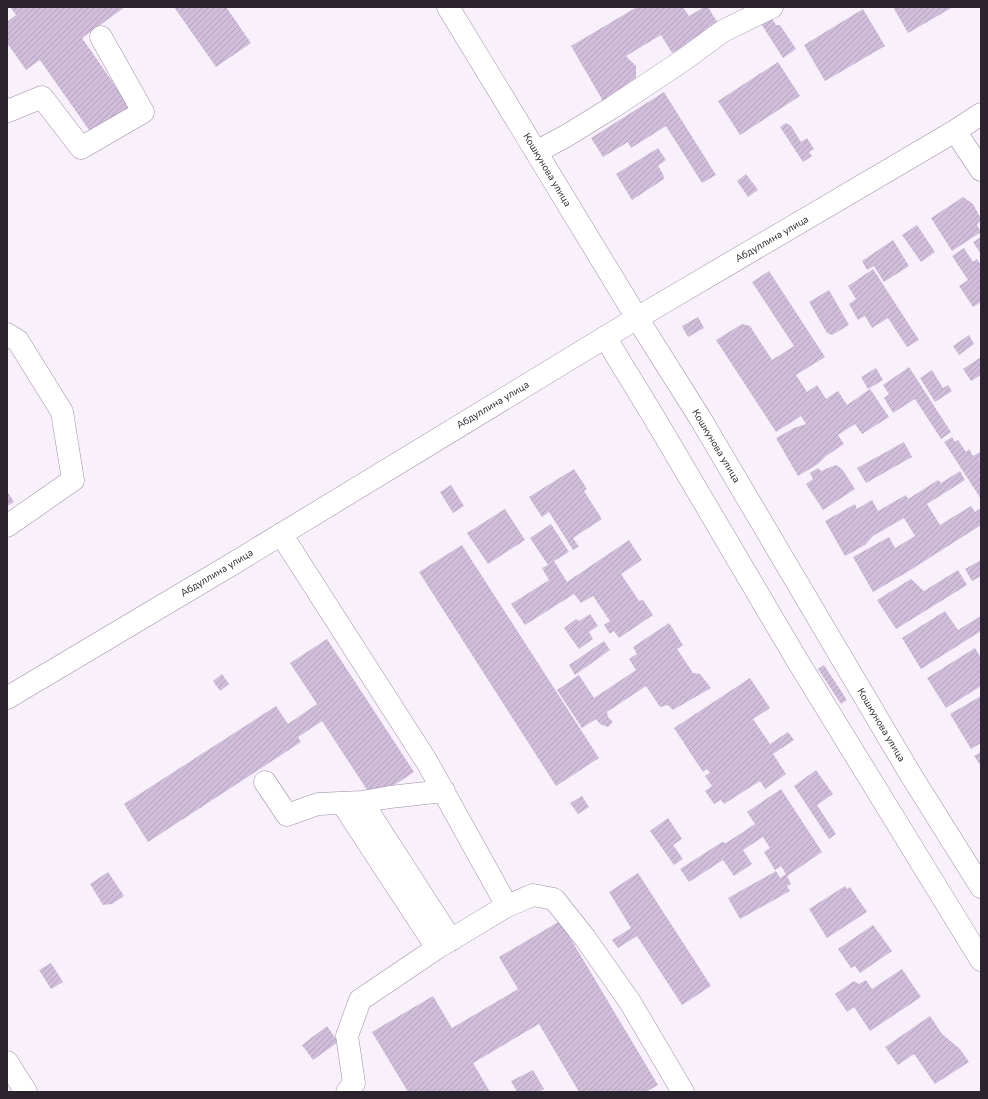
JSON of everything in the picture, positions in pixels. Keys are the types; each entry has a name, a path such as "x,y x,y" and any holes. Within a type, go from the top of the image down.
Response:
{"street":[{"name":"Кошкунова улица","path":"448,7 637,318 700,418 909,772 981,887"},
{"path":"536,152 566,136 613,107 682,61 723,31 772,7"},
{"path":"7,109 8,111 42,97 81,148 143,112 101,36"},
{"name":"Абдуллина улица","path":"10,690 281,534 605,337 955,132 981,114"},
{"path":"955,132 981,170"},
{"path":"7,334 18,341 62,412 73,480 7,526"},
{"path":"605,337 655,418 801,667 981,960"},
{"path":"281,534 427,762 507,906"},
{"path":"265,782 287,815 318,804 352,802 444,791"},
{"path":"352,802 444,944"},
{"path":"347,1092 354,1083 347,1036 360,1000 444,944 507,906 533,895 554,899 585,938 630,1002 683,1092"},
{"path":"7,1062 26,1092"}],"building":[{"path":"10,7 125,7 82,38 132,110 94,137 40,60 26,70 7,43 7,22 16,15"},
{"path":"174,7 226,7 251,43 216,67"},
{"path":"637,7 683,7 689,16 704,7 708,7 719,25 672,53 661,35 626,56 636,66 636,81 603,101 571,46"},
{"path":"893,7 953,7 908,33"},
{"path":"863,9 885,46 825,81 804,45"},
{"path":"768,12 776,25 780,25 796,49 783,58 758,19"},
{"path":"778,62 800,96 740,135 718,101"},
{"path":"664,92 716,175 702,183 666,126 631,148 628,142 603,157 591,138"},
{"path":"786,123 791,126 801,142 807,138 814,149 809,152 812,156 803,162 780,127"},
{"path":"658,148 666,160 658,166 664,179 632,200 616,174"},
{"path":"746,174 758,190 748,197 737,181"},
{"path":"963,197 973,204 981,219 977,225 981,232 952,251 931,218"},
{"path":"917,225 935,252 921,262 902,235"},
{"path":"981,237 981,254 973,242"},
{"path":"893,240 909,266 884,282 874,266 867,270 862,261"},
{"path":"964,248 973,262 977,259 981,265 981,302 973,307 959,286 968,280 952,256"},
{"path":"873,269 919,340 907,347 888,318 872,328 865,316 858,320 849,304 856,299 848,286"},
{"path":"769,271 825,357 796,375 807,392 817,385 826,399 838,391 847,405 870,389 889,417 862,434 855,424 838,435 844,444 826,456 818,464 798,476 776,438 794,428 806,424 801,416 776,432 716,340 742,324 750,326 772,360 794,346 752,282"},
{"path":"829,290 849,325 832,335 827,333 809,302"},
{"path":"698,317 704,328 688,337 682,326"},
{"path":"969,335 974,344 959,355 953,346"},
{"path":"981,357 981,375 971,381 963,369"},
{"path":"909,367 951,432 941,439 915,399 893,413 884,398 889,394 883,385"},
{"path":"876,368 883,380 868,389 861,377"},
{"path":"932,370 943,388 948,385 952,391 935,402 920,378"},
{"path":"952,437 955,442 958,440 966,452 969,449 973,456 980,452 981,454 981,459 979,460 981,463 981,473 979,474 981,478 981,499 944,442"},
{"path":"904,442 912,457 866,483 857,468"},
{"path":"836,465 842,469 855,489 823,510 806,484 813,479 810,473 818,468 821,471"},
{"path":"574,469 587,489 584,491 602,519 573,538 579,547 573,550 549,512 542,517 529,497"},
{"path":"960,471 965,480 927,504 940,525 971,506 975,512 981,508 981,525 873,592 853,557 889,537 895,548 915,536 904,518 873,536 865,545 845,556 825,521 855,504 857,509 872,500 878,511 906,495 908,499 938,480 941,483"},
{"path":"451,485 464,506 453,513 440,492"},
{"path":"7,491 14,502 7,506"},
{"path":"505,509 525,540 488,564 467,533"},
{"path":"551,524 569,552 554,561 567,582 629,540 642,560 621,574 639,601 643,600 653,615 619,638 614,631 610,634 604,625 610,621 593,596 581,603 574,594 525,625 511,604 549,580 542,568 548,565 530,538"},
{"path":"462,545 599,758 556,786 419,572"},
{"path":"981,560 981,576 972,581 965,569"},
{"path":"958,570 967,585 896,629 877,600 911,579 924,591"},
{"path":"945,611 958,630 981,616 981,631 921,669 902,638"},
{"path":"590,614 598,626 589,632 593,639 579,649 564,628 576,619 579,621"},
{"path":"669,623 683,645 677,649 693,673 700,674 711,688 673,710 668,705 660,707 646,686 607,712 608,717 613,722 608,727 600,724 596,719 582,728 557,690 579,675 594,698 636,670 629,659 637,654 633,647"},
{"path":"327,639 414,772 373,799 322,721 298,737 301,742 148,842 124,804 276,706 288,724 317,704 290,663"},
{"path":"604,641 610,650 575,675 569,665"},
{"path":"975,648 981,658 981,686 946,708 927,678"},
{"path":"824,665 847,700 841,704 818,669"},
{"path":"222,674 229,684 220,691 213,681"},
{"path":"750,678 770,708 753,719 770,744 788,732 794,740 773,754 786,774 765,789 760,781 724,804 721,800 714,804 705,791 712,786 705,776 710,773 707,769 703,772 674,728"},
{"path":"981,696 981,743 971,749 950,714"},
{"path":"981,752 981,766 974,756"},
{"path":"816,770 833,794 817,805 836,834 829,839 794,786"},
{"path":"781,789 822,852 787,876 791,884 787,886 790,891 740,919 728,898 776,871 780,878 786,874 781,866 775,870 764,852 770,848 763,837 743,850 752,864 734,876 723,860 689,882 680,869 722,842 726,843 755,824 747,812"},
{"path":"582,796 589,807 578,814 570,803"},
{"path":"668,818 682,839 673,845 683,859 674,865 650,831"},
{"path":"108,872 124,896 112,904 103,905 90,884"},
{"path":"638,873 711,986 682,1005 637,936 618,948 612,940 631,928 609,892"},
{"path":"845,886 847,889 850,887 867,912 827,938 809,909"},
{"path":"560,921 658,1085 646,1092 579,1092 539,1024 473,1063 490,1092 408,1092 372,1032 433,996 452,1028 518,989 499,957"},
{"path":"873,925 892,951 860,973 855,966 851,968 838,949"},
{"path":"51,963 63,982 51,989 39,970"},
{"path":"902,969 921,997 870,1031 854,1007 847,1012 835,994 854,981 859,984 866,980 872,989"},
{"path":"930,1016 942,1034 960,1049 969,1062 935,1084 914,1054 898,1065 885,1047"},
{"path":"327,1026 338,1042 313,1060 302,1045"},
{"path":"533,1070 544,1089 538,1092 517,1092 511,1081"}]}
